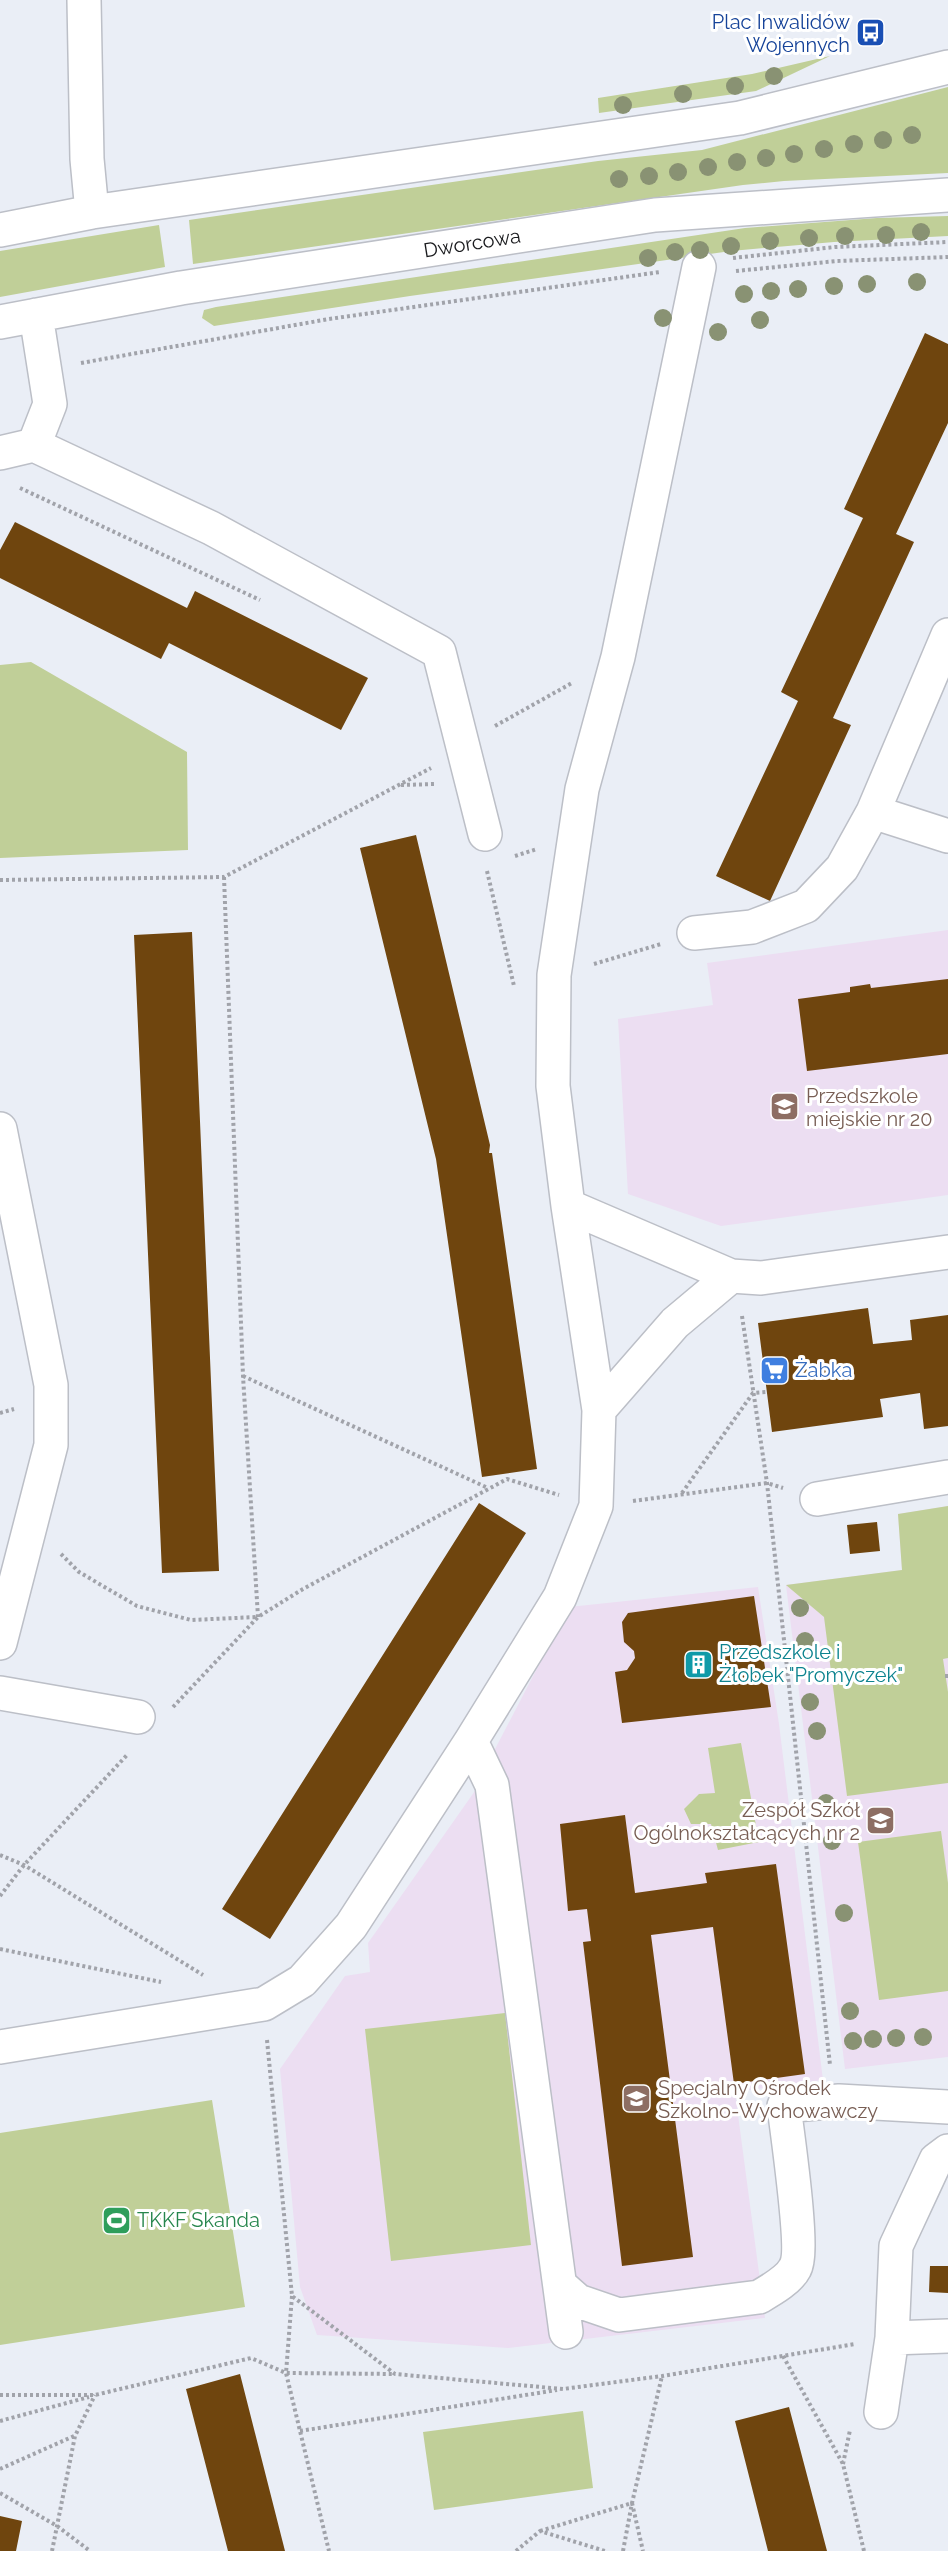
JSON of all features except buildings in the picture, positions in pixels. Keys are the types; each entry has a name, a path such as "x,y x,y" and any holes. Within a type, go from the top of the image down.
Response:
{"street":[{"path":"84,0 87,159 92,212"},
{"path":"0,230 92,212 740,118 948,67"},
{"name":"Dworcowa","path":"0,322 181,288 655,215 948,195"},
{"path":"0,2047 264,2004 302,1981 351,1926 471,1742 560,1597 596,1506 598,1410 553,1086 555,975 582,789 618,657 699,267"},
{"path":"34,445 50,404 36,315"},
{"path":"0,453 34,445 211,528 439,652 486,834"},
{"path":"693,933 752,927 806,906 842,868 873,812 948,635"},
{"path":"873,812 948,836"},
{"path":"0,1129 51,1385 51,1445 0,1643"},
{"path":"568,1206 731,1276 761,1278 948,1252"},
{"path":"598,1410 675,1323 731,1276"},
{"path":"817,1499 948,1477"},
{"path":"0,1693 138,1717"},
{"path":"471,1742 492,1785 566,2332"},
{"path":"560,2285 578,2301 619,2315 759,2297 796,2268 799,2243 784,2106 839,2101 948,2107"},
{"path":"880,2412 892,2338 896,2246 936,2160 948,2151"},
{"path":"892,2338 948,2336"}],"path":[{"path":"45,369 329,319 699,267 718,260 793,251 948,242"},
{"path":"699,267 734,271 837,261 948,257"},
{"path":"11,483 266,603"},
{"path":"0,880 224,877 441,763 462,745 618,657"},
{"path":"507,858 575,838"},
{"path":"224,877 243,1376 258,1617"},
{"path":"555,975 693,933"},
{"path":"731,1276 742,1314 767,1483 830,2070"},
{"path":"243,1376 488,1489"},
{"path":"682,1493 753,1394 767,1392"},
{"path":"13,1398 15,1420"},
{"path":"0,1413 15,1408"},
{"path":"56,1549 79,1572 137,1606 191,1620 258,1617 303,1589 507,1479 596,1506 767,1483"},
{"path":"0,1855 24,1865 204,1976 220,1994 225,2011"},
{"path":"0,1949 162,1982"},
{"path":"264,2004 292,2296 286,2373 329,2551"},
{"path":"292,2296 395,2374"},
{"path":"300,2431 857,2344"},
{"path":"783,2356 843,2463 864,2551"},
{"path":"0,2421 95,2395 251,2358 286,2373 395,2374 563,2389"},
{"path":"623,2551 662,2376"},
{"path":"0,2395 95,2395"},
{"path":"52,2551 75,2436 95,2395"},
{"path":"0,2469 75,2436"},
{"path":"0,2493 57,2526 90,2551"},
{"path":"516,2551 540,2531 632,2503"},
{"path":"632,2503 643,2551"},
{"path":"540,2531 605,2551"}],"shaded area":[{"name":"Przedszkole miejskie nr 20","path":"948,930 948,1195 721,1226 628,1194 618,1019 713,1005 707,963"},
{"name":"Zespół Szkół Ogólnokształcących nr 2","path":"948,1506 948,2057 845,2069 786,1585 902,1570 898,1514"},
{"path":"758,1587 779,1724 823,2080 735,2092 765,2318 508,2348 317,2335 300,2287 280,2069 345,1976 370,1972 368,1943 477,1788 504,1787 501,1763 493,1753 569,1607"}],"green space":[{"path":"830,56 756,91 599,113 598,98 752,74"},
{"path":"948,87 948,173 743,185 193,264 189,220 598,161 702,150"},
{"path":"948,216 948,236 834,242 731,251 214,326 202,318 204,310 216,307 745,228 877,218"},
{"path":"159,225 165,267 0,297 0,251"},
{"path":"31,662 187,752 188,850 0,858 0,665"},
{"path":"948,1506 948,1658 943,1659 948,1692 948,1783 847,1796 824,1617 786,1585 902,1570 898,1514"},
{"path":"741,1743 759,1842 718,1850 711,1824 691,1824 684,1809 699,1794 715,1793 708,1748"},
{"path":"941,1831 948,1883 948,1991 879,2000 858,1842"},
{"path":"505,2013 531,2245 391,2261 365,2029"},
{"name":"TKKF Skanda","path":"212,2100 245,2307 0,2345 0,2133"},
{"path":"583,2411 593,2488 434,2510 423,2432"}],"place":[{"name":"Plac Inwalidów Wojennych","path":"871,33"},
{"name":"Przedszkole miejskie nr 20","path":"785,1107"},
{"name":"Żabka","path":"774,1370"},
{"name":"Przedszkole i Żłobek \"Promyczek\"","path":"698,1664"},
{"name":"Zespół Szkół Ogólnokształcących nr 2","path":"881,1821"},
{"name":"Specjalny Ośrodek Szkolno-Wychowawczy","path":"637,2099"},
{"name":"TKKF Skanda","path":"116,2220"}]}
